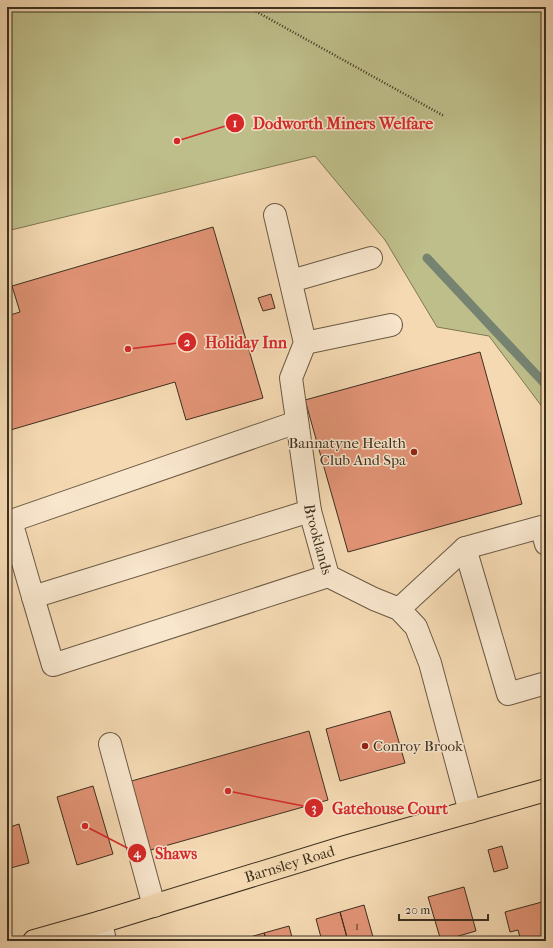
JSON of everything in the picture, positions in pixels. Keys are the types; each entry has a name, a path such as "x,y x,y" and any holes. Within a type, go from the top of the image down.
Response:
{"main road":[{"name":"Barnsley Road","path":"34,941 103,932 154,906 345,847 546,790"}],"lane":[{"path":"275,215 305,343 391,325"},
{"path":"291,281 371,258"},
{"name":"Brooklands","path":"305,343 291,378 310,511 328,576 399,609 416,627 430,663 470,812"},
{"path":"297,422 11,522 52,665 328,576"},
{"path":"33,597 310,511"},
{"path":"399,609 465,548 541,527 546,544"},
{"path":"465,548 508,694 546,683"},
{"path":"110,744 154,906"}],"path":[{"path":"248,7 444,116"}],"green space":[{"path":"7,7 546,7 546,412 489,336 437,327 385,240 315,156 7,231"}],"building":[{"path":"213,227 263,398 186,420 175,382 7,431 7,316 20,312 12,286"},
{"path":"271,294 275,308 263,311 258,298"},
{"name":"Bannatyne Health Club And Spa","path":"480,352 522,504 348,552 305,400"},
{"name":"Conroy Brook","path":"390,711 405,763 340,781 326,729"},
{"path":"309,731 328,800 147,851 128,782"},
{"path":"93,786 113,854 77,865 57,797"},
{"path":"19,824 29,863 7,869 7,828"},
{"path":"502,846 508,868 494,872 488,850"},
{"path":"464,887 476,931 441,941 428,897"},
{"path":"542,902 546,916 546,935 521,941 518,930 510,932 505,912"},
{"path":"364,905 373,937 361,941 348,941 340,912"},
{"path":"340,912 348,941 322,941 316,919"},
{"path":"289,926 293,941 267,941 264,933"},
{"path":"264,933 267,941 240,940"}],"waterway":[{"path":"427,258 546,385"}],"place":[{"name":"Dodworth Miners Welfare","path":"177,141"},
{"name":"Holiday Inn","path":"128,349"},
{"name":"Bannatyne Health Club And Spa","path":"414,452"},
{"name":"Conroy Brook","path":"365,746"},
{"name":"Gatehouse Court","path":"228,791"},
{"name":"Shaws","path":"85,826"}]}
